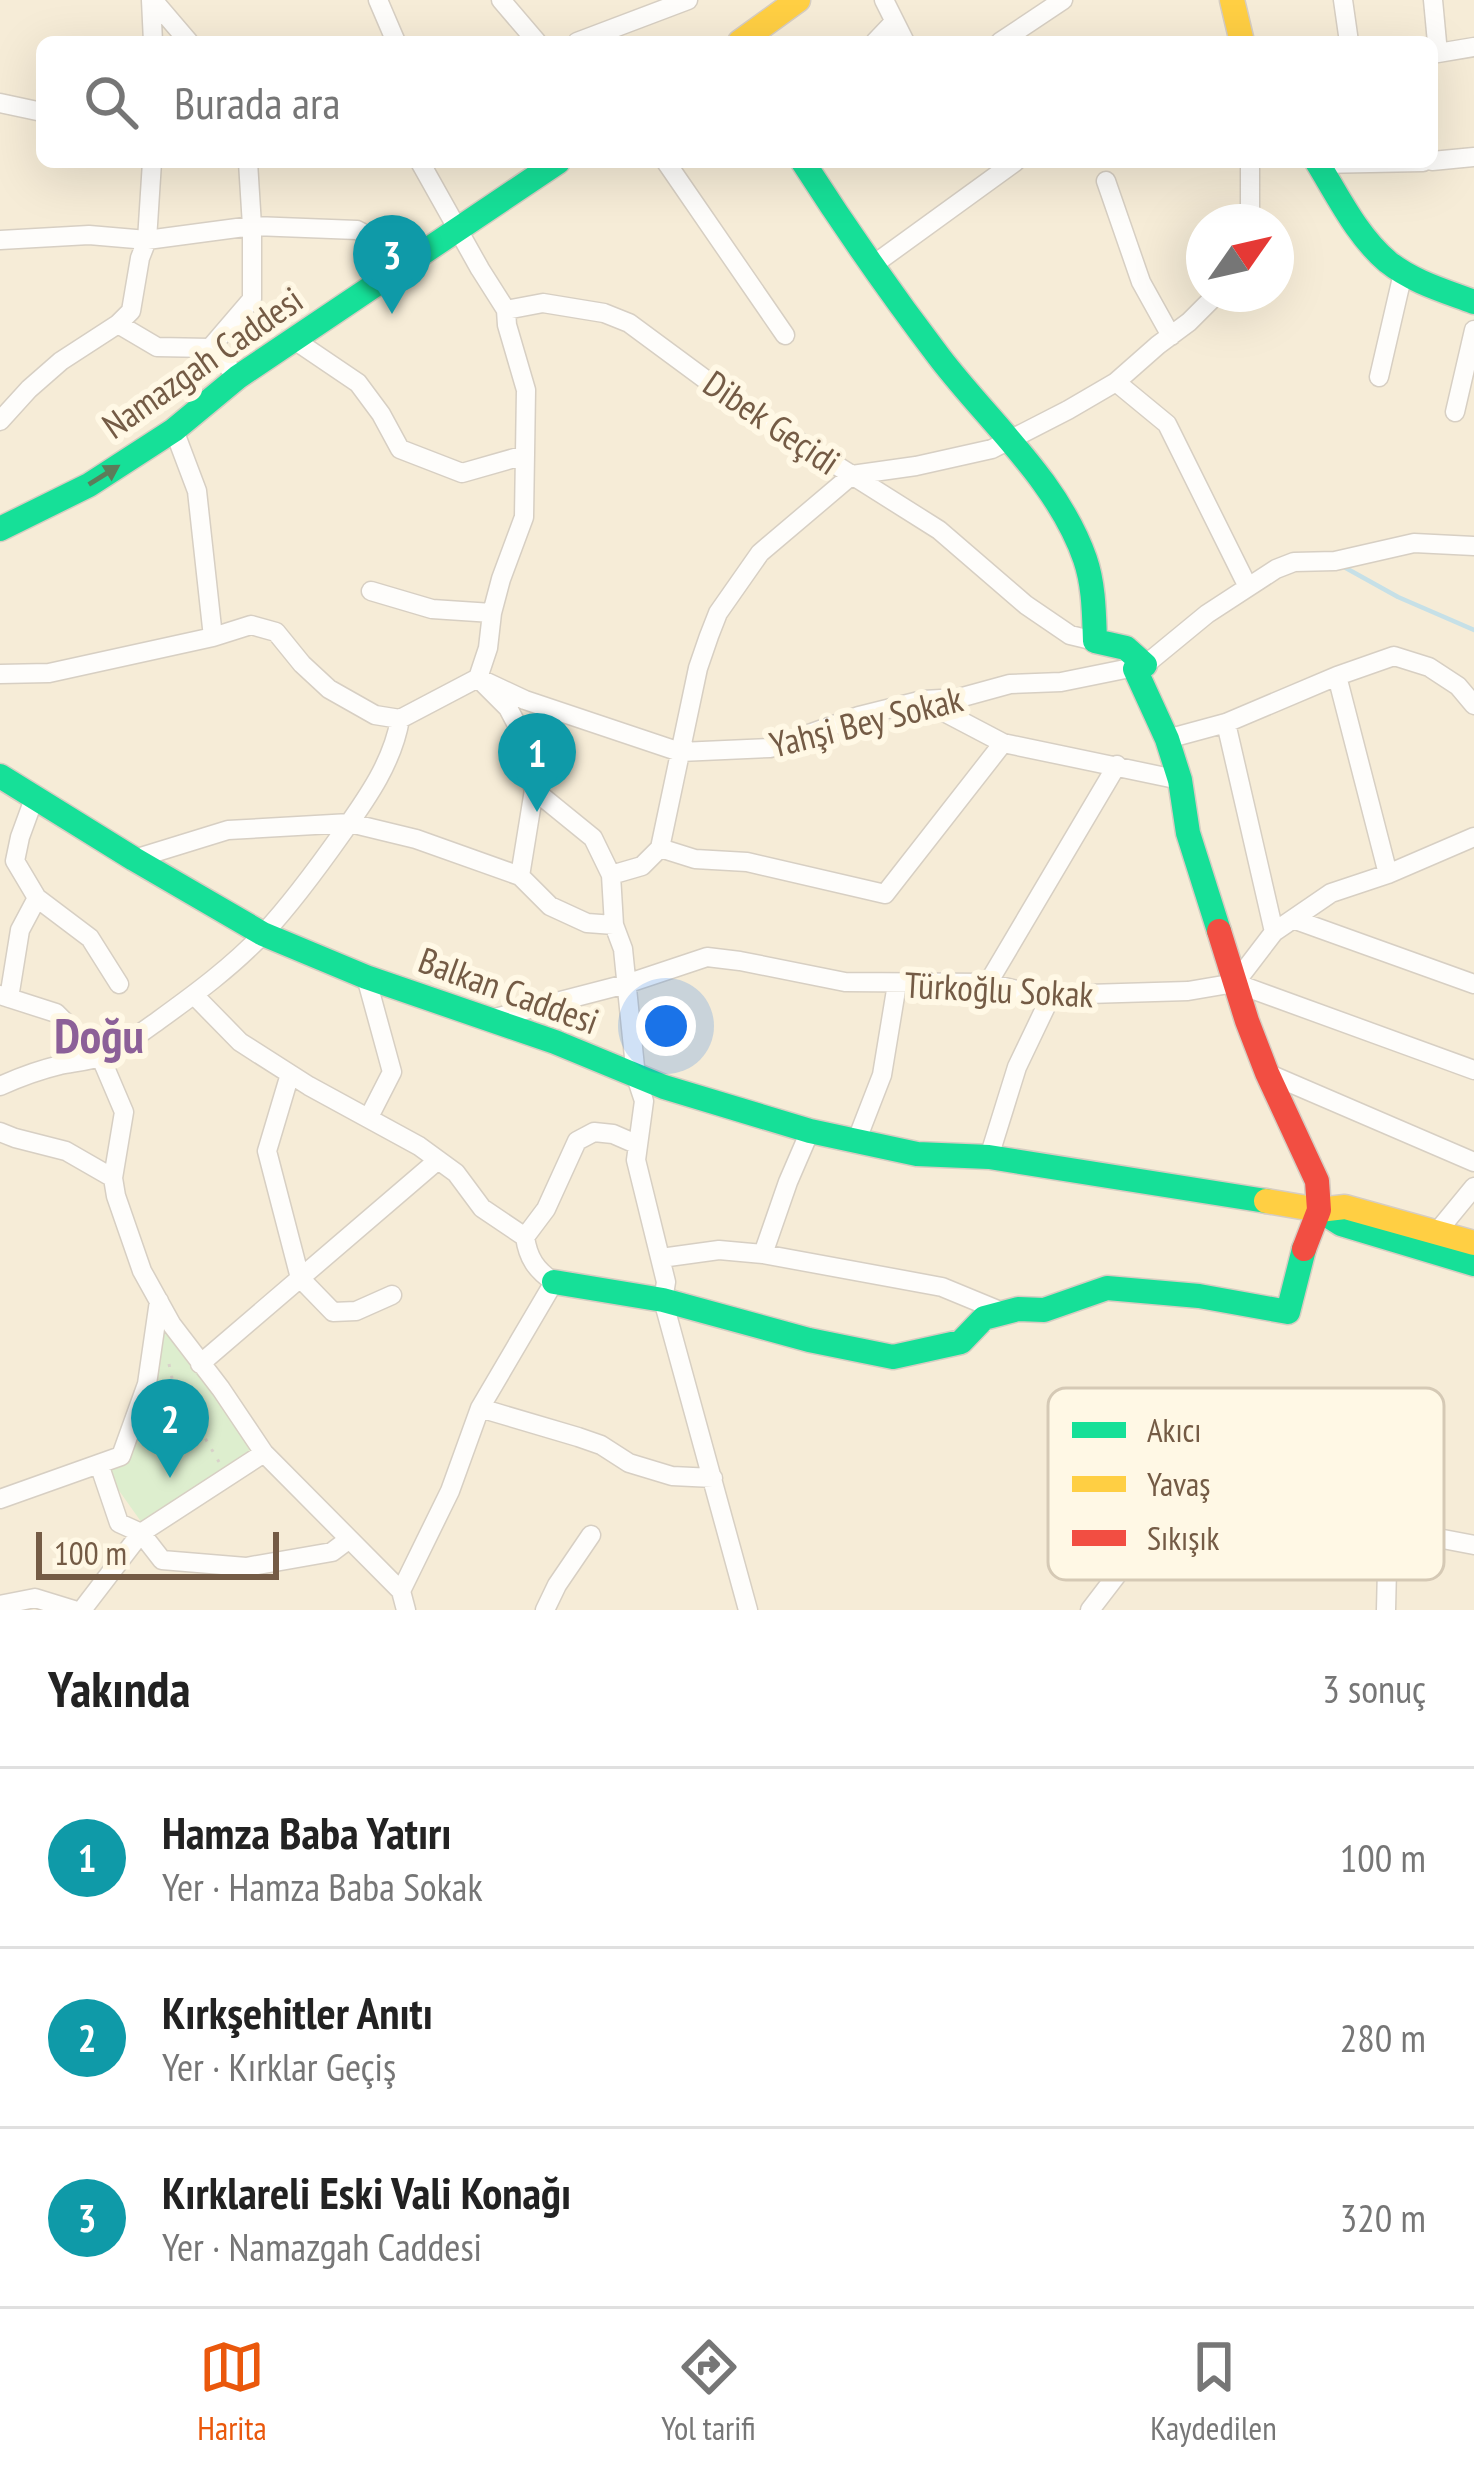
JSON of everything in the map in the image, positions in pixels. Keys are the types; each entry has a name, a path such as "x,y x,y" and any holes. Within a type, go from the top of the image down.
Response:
{"street":[{"path":"152,0 153,36"},
{"path":"152,0 184,36"},
{"path":"377,0 393,36"},
{"path":"501,0 532,36"},
{"path":"593,36 688,0"},
{"path":"884,0 902,36"},
{"path":"1009,36 1063,0"},
{"path":"1232,0 1241,36"},
{"path":"1343,0 1348,36"},
{"path":"1433,0 1434,36"},
{"path":"748,36 795,1"},
{"path":"881,36 894,22"},
{"path":"1438,53 1474,47"},
{"path":"0,103 36,111"},
{"path":"1438,161 1474,158"},
{"path":"0,421 61,361 118,324 130,310 147,239 152,168"},
{"path":"209,348 252,299 248,168"},
{"path":"0,674 49,673 251,625 276,632 329,688 375,715 400,718 478,678 492,613 524,517 526,390 506,310 424,168"},
{"name":"Namazgah Caddesi","path":"0,529 88,485 174,430 292,339 549,168"},
{"path":"670,168 785,335"},
{"path":"807,168 872,265 1063,512 1093,589 1095,641 1126,648 1145,665"},
{"path":"872,265 1007,168"},
{"path":"1250,168 1250,204"},
{"path":"1321,168 1385,260 1403,273 1474,302"},
{"path":"1106,181 1141,282 1171,336"},
{"path":"0,240 147,239 252,226 357,230 415,260"},
{"path":"1379,377 1403,273"},
{"name":"Dibek Geçidi","path":"506,310 543,303 572,306 629,323 736,402 939,530 1025,605 1070,635 1095,641"},
{"path":"611,875 642,866 660,848 698,668 718,613 760,553 852,475 916,466 1010,442 1116,382 1197,312"},
{"path":"118,324 157,347 209,348 238,377"},
{"path":"1455,412 1474,330"},
{"path":"292,339 358,383 400,449 462,473 525,455"},
{"path":"1116,382 1167,424 1248,587"},
{"path":"174,430 197,491 213,637"},
{"path":"194,995 240,1042 419,1146 456,1173 482,1208 525,1237 539,1272 554,1282 663,1300 892,1357 961,1342 985,1318 1018,1309 1044,1310 1107,1288 1199,1296 1288,1312 1318,1210 1317,1181 1267,1073 1234,982 1188,833 1168,739 1135,670 1207,614 1294,562 1335,561 1414,543 1474,546"},
{"path":"371,591 433,609 492,613"},
{"path":"1168,739 1226,723 1394,656 1429,667 1458,686 1474,705"},
{"name":"Yahşi Bey Sokak","path":"478,678 525,700 680,752 770,748 859,716 923,700 959,698 1010,684 1061,682 1145,665"},
{"path":"1337,676 1388,874"},
{"path":"478,678 508,708 525,740 526,769 534,790 593,838 611,875 636,1077 644,1101 636,1160 666,1282 663,1300 748,1610"},
{"path":"923,700 1003,743 1180,780"},
{"path":"0,1086 41,1070 100,1058 126,1043 194,995 263,934 380,777 400,718"},
{"path":"1226,723 1274,932"},
{"path":"660,848 694,859 747,862 885,894 1003,743"},
{"path":"988,983 1117,765"},
{"name":"Balkan Caddesi","path":"0,776 263,934 366,977 555,1042 636,1077 856,1142 917,1154 989,1156 1318,1210 1346,1207 1474,1243"},
{"path":"520,876 534,790"},
{"path":"35,796 8,864 37,898 90,938 119,984"},
{"path":"134,859 228,830 350,823 416,839 520,876 550,906 587,923 614,925"},
{"path":"1234,982 1274,932 1331,892 1388,874 1474,837"},
{"path":"37,898 20,930 5,996 56,1013 100,1058 124,1112 113,1178 142,1271 172,1324 264,1453 403,1601 480,1408 554,1282"},
{"path":"1293,919 1474,984"},
{"name":"Türkoğlu Sokak","path":"487,1019 626,984 707,957 845,982 988,983 1050,998 1188,992 1234,982"},
{"path":"366,977 392,1072 369,1118"},
{"path":"1234,982 1474,1070"},
{"path":"856,1142 882,1075 897,983"},
{"path":"989,1156 1017,1067 1050,998"},
{"path":"1267,1073 1474,1162"},
{"path":"290,1074 268,1151 300,1278 333,1312 356,1311 392,1295"},
{"path":"763,1254 810,1131"},
{"path":"525,1237 546,1209 577,1141 594,1132 636,1144"},
{"path":"5,1139 67,1151 113,1178"},
{"path":"200,1364 438,1160"},
{"path":"1437,1232 1474,1187"},
{"name":"Balkan Caddesi","path":"1318,1210 1341,1224 1474,1264"},
{"path":"661,1258 719,1250 763,1254 942,1287 1005,1313"},
{"path":"0,1499 121,1456 147,1384 159,1301"},
{"path":"480,1408 590,1441 629,1463 672,1476 713,1478"},
{"path":"0,1605 34,1598 78,1610 141,1533 264,1453"},
{"path":"99,1464 119,1523 141,1533 162,1559 246,1567 332,1552 348,1540"},
{"path":"545,1610 591,1535"},
{"path":"1444,1539 1474,1545"},
{"path":"1090,1610 1114,1580"},
{"path":"1386,1610 1387,1580"}],"path":[{"path":"172,1324 163,1335 173,1383 223,1468"}],"shaded area":[{"path":"0,0 1474,0 1474,1610 0,1610"}],"green space":[{"path":"172,1325 259,1444 142,1523 103,1468 130,1452 159,1335"}],"waterway":[{"path":"1344,567 1474,630"}],"traffic: fast":[{"path":"0,529 89,485 174,430 238,377 549,168"},
{"path":"807,168 904,310 1021,453 1073,531 1090,579 1095,641 1126,648 1145,665 1135,669 1167,739 1180,780 1188,833 1219,931"},
{"path":"1321,168 1357,228 1388,262 1419,281 1474,302"},
{"path":"0,776 263,934 664,1087 810,1131 917,1154 989,1157 1266,1201"},
{"path":"1319,1210 1341,1224 1474,1264"},
{"path":"554,1282 663,1300 809,1340 893,1357 961,1342 984,1318 1018,1309 1044,1310 1107,1288 1199,1296 1288,1312 1304,1249"}],"traffic: slow":[{"path":"748,36 798,0"},
{"path":"1232,0 1241,36"},
{"path":"1266,1201 1319,1210 1345,1207 1474,1243"}],"traffic: jam":[{"path":"1219,931 1267,1073 1317,1181 1319,1210 1304,1249"}],"place":[{"name":"Kırklareli Eski Vali Konağı","path":"392,314"},
{"name":"Hamza Baba Yatırı","path":"537,812"},
{"name":"Kırkşehitler Anıtı","path":"170,1478"}],"district":[{"name":"Doğu","path":"99,1035"}]}
